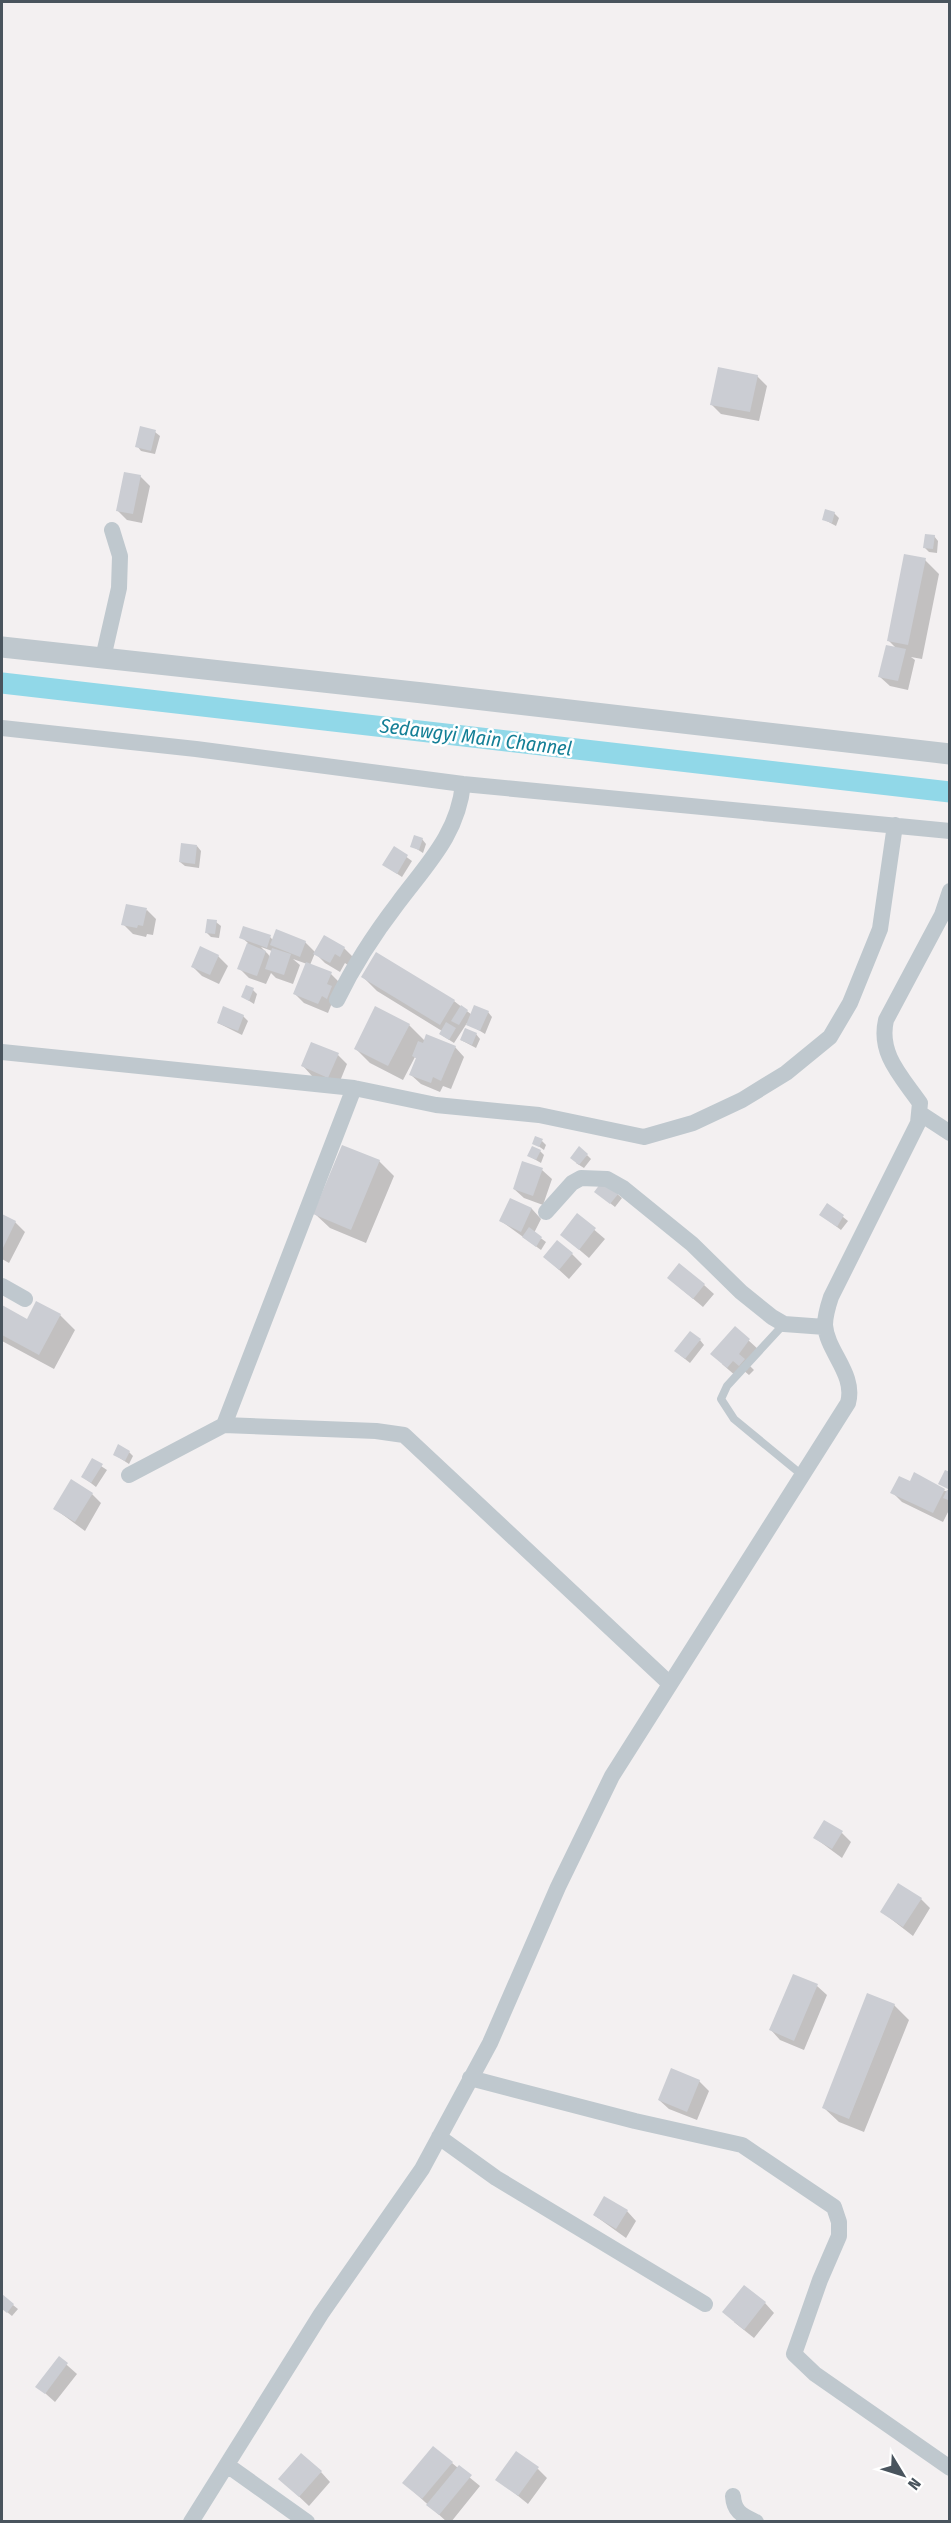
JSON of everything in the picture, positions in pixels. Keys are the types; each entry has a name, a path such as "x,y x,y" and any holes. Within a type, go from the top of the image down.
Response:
{"street":[{"path":"103,658 119,588 120,556 112,530"},
{"path":"2,647 950,754"},
{"path":"2,728 196,748 463,784 950,831"},
{"path":"336,1000 354,965 447,837 461,804 463,784"},
{"path":"2,1052 354,1089 436,1105 539,1115 644,1137 693,1123 742,1100 786,1073 830,1037 850,1003 880,929 895,825"},
{"path":"191,2522 321,2314 422,2169 490,2043 583,1834 612,1776 849,1399 849,1382 825,1327 831,1297 921,1113 920,1103 887,1057 882,1033 886,1020 942,915 950,891"},
{"path":"224,1425 354,1089"},
{"path":"921,1113 950,1133"},
{"path":"546,1212 572,1183 581,1178 607,1179 641,1202 692,1244 741,1292 784,1324 825,1327"},
{"path":"2,1286 26,1299"},
{"path":"129,1475 224,1425 376,1431 404,1436 670,1684"},
{"path":"470,2078 635,2121 742,2145 834,2207 839,2222 839,2236 820,2280 794,2354 815,2374 950,2468"},
{"path":"439,2138 496,2178 705,2304"},
{"path":"228,2465 307,2522"},
{"path":"733,2496 733,2506 738,2513 756,2522"}],"lane":[{"path":"784,1324 726,1386 720,1399 734,1419 802,1475"}],"building":[{"path":"718,367 758,375 750,412 710,405"},
{"path":"140,426 156,430 151,451 135,447"},
{"path":"124,472 141,475 133,514 116,511"},
{"path":"825,509 835,512 832,523 822,520"},
{"path":"925,534 935,535 933,549 923,548"},
{"path":"904,554 926,558 908,645 887,641"},
{"path":"886,645 906,649 898,681 878,677"},
{"path":"414,835 423,838 419,850 410,847"},
{"path":"181,843 197,845 195,864 179,862"},
{"path":"394,846 408,855 397,874 382,865"},
{"path":"126,904 147,908 143,926 138,925 137,928 121,925"},
{"path":"207,919 217,920 215,934 205,933"},
{"path":"243,926 271,935 267,948 239,938"},
{"path":"276,929 306,941 300,957 270,945"},
{"path":"324,935 345,947 340,957 335,954 330,963 313,954"},
{"path":"247,943 266,951 257,976 237,969"},
{"path":"200,946 219,955 210,975 191,967"},
{"path":"272,948 291,954 284,975 265,969"},
{"path":"376,952 455,1000 440,1025 361,977"},
{"path":"306,962 332,972 327,984 332,986 327,999 322,996 318,1004 293,994"},
{"path":"246,985 254,988 249,1001 241,997"},
{"path":"461,1005 468,1010 459,1025 451,1021"},
{"path":"474,1005 489,1011 480,1031 466,1025"},
{"path":"223,1006 244,1015 238,1031 217,1023"},
{"path":"375,1006 410,1024 388,1066 354,1049"},
{"path":"446,1022 456,1028 449,1040 439,1034"},
{"path":"465,1028 477,1033 472,1045 460,1040"},
{"path":"426,1034 456,1046 441,1081 433,1077 431,1083 409,1075 416,1058 412,1056 418,1041 423,1043"},
{"path":"311,1042 339,1053 328,1078 301,1066"},
{"path":"535,1136 543,1139 539,1147 532,1144"},
{"path":"342,1145 380,1160 351,1230 313,1214"},
{"path":"532,1146 541,1150 536,1160 527,1156"},
{"path":"579,1146 588,1154 579,1165 570,1158"},
{"path":"522,1161 543,1168 533,1196 513,1189"},
{"path":"603,1180 619,1193 610,1204 594,1192"},
{"path":"510,1198 532,1208 521,1232 499,1221"},
{"path":"827,1203 844,1215 837,1227 819,1215"},
{"path":"577,1213 596,1228 579,1250 560,1235"},
{"path":"2,1214 16,1221 2,1250"},
{"path":"529,1227 542,1237 536,1247 522,1237"},
{"path":"557,1240 573,1253 559,1270 543,1257"},
{"path":"679,1263 705,1284 693,1299 667,1278"},
{"path":"36,1301 61,1314 39,1355 2,1335 2,1305 27,1319"},
{"path":"735,1326 750,1339 739,1354 745,1359 739,1366 733,1361 727,1368 710,1354"},
{"path":"690,1331 701,1339 685,1359 674,1351"},
{"path":"118,1444 130,1451 125,1461 113,1455"},
{"path":"92,1458 103,1464 91,1483 81,1477"},
{"path":"945,1470 950,1472 950,1490 938,1484"},
{"path":"914,1472 945,1489 933,1513 890,1493 899,1476 910,1481"},
{"path":"71,1479 93,1493 75,1522 53,1509"},
{"path":"947,1490 950,1491 948,1500 943,1498"},
{"path":"824,1820 843,1831 832,1849 813,1838"},
{"path":"898,1883 922,1898 903,1927 880,1912"},
{"path":"793,1974 818,1984 794,2041 769,2030"},
{"path":"867,1993 895,2004 849,2119 822,2108"},
{"path":"671,2068 700,2080 687,2112 658,2100"},
{"path":"604,2196 628,2210 616,2229 593,2215"},
{"path":"744,2285 766,2302 744,2330 722,2312"},
{"path":"2,2294 14,2304 7,2313 2,2309"},
{"path":"59,2356 68,2363 45,2394 35,2387"},
{"path":"433,2446 453,2462 422,2499 402,2483"},
{"path":"516,2451 539,2467 518,2496 495,2480"},
{"path":"301,2453 322,2471 299,2497 278,2479"},
{"path":"459,2465 472,2475 439,2515 426,2505"}],"waterway":[{"name":"Sedawgyi Main Channel","path":"2,683 950,792"}]}
